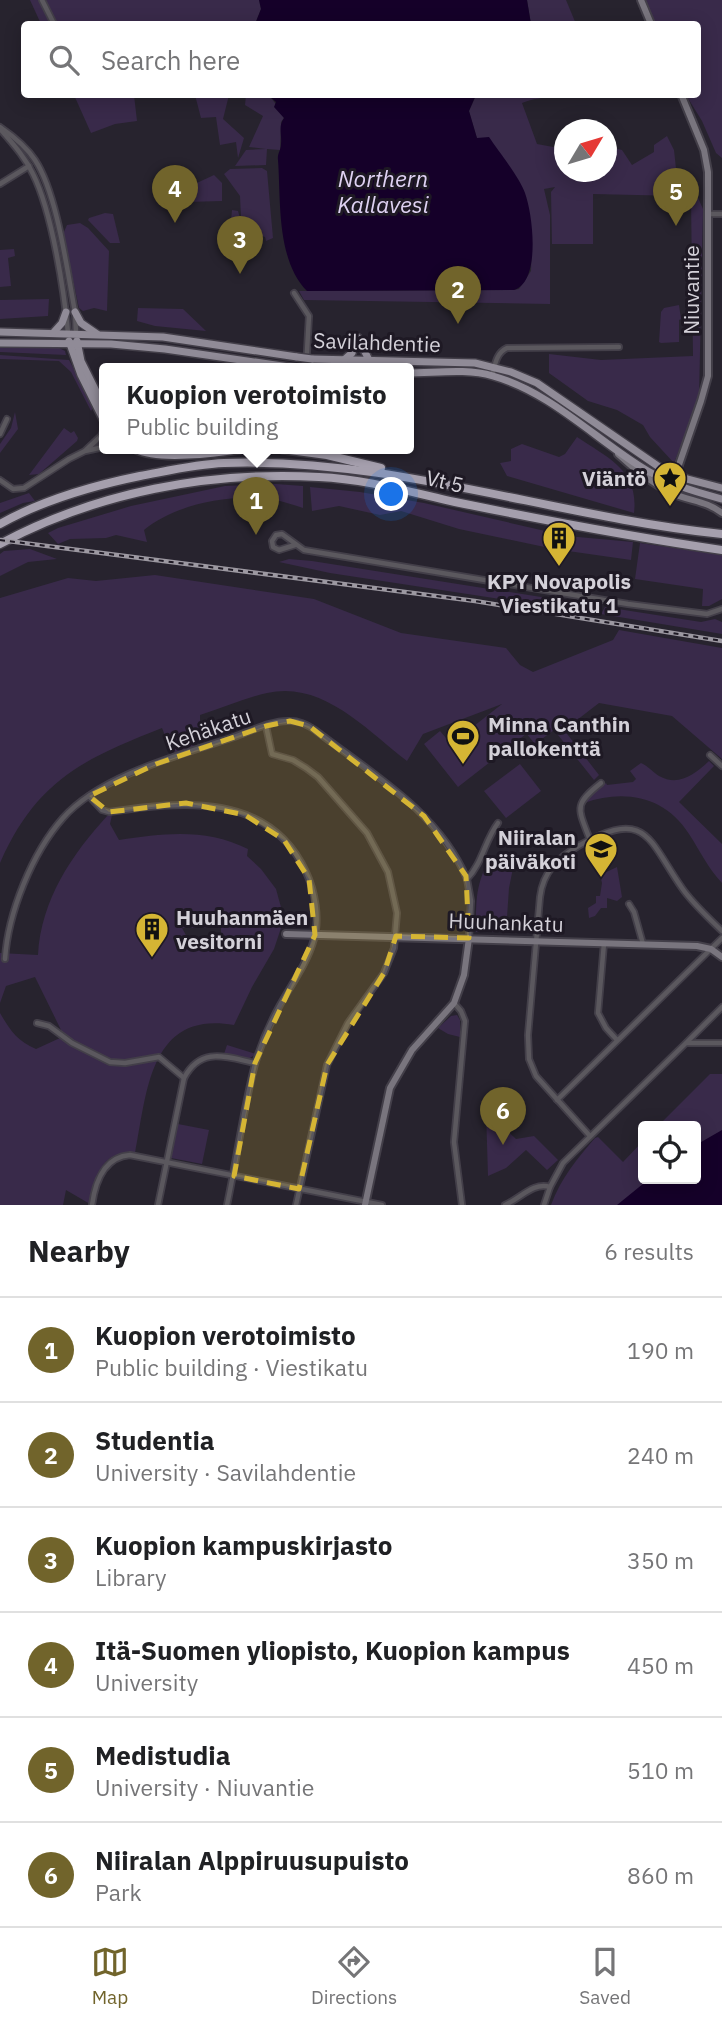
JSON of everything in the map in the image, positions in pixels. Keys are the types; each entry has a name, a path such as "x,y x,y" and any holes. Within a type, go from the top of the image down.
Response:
{"highway":[{"path":"313,454 356,461 410,479"},
{"name":"Vt 5","path":"0,522 60,498 114,482 222,463 321,465 719,534"},
{"name":"Vt 5","path":"0,545 18,534 84,508 137,493 205,480 270,475 321,477 387,486 596,530 721,550"}],"main road":[{"path":"53,334 62,323 66,312"},
{"path":"75,312 81,323 98,334"},
{"name":"Savilahdentie","path":"0,332 163,337 312,359 454,362 495,366 537,383 645,458 675,475 722,488"},
{"path":"72,333 81,375 99,411"},
{"path":"344,360 352,354 358,338 370,362"},
{"name":"Savilahdentie","path":"0,343 165,349 262,363"},
{"path":"74,344 99,397"},
{"name":"Savilahdentie","path":"414,373 462,372 492,376 514,383 540,397 638,465 672,485 722,499"}],"street":[{"path":"42,0 52,21"},
{"path":"641,0 650,21"},
{"name":"Niuvantie","path":"672,485 708,376 709,214 706,158 683,98"},
{"path":"0,128 21,143 36,161 46,182 57,221 75,312 72,333"},
{"path":"0,128 35,177 51,233 72,333"},
{"path":"0,184 29,166"},
{"path":"709,214 722,214"},
{"path":"294,293 309,316 306,363"},
{"path":"492,376 502,350 537,347 619,347"},
{"path":"0,434 7,419"},
{"path":"598,437 659,486 713,506 722,513"},
{"path":"0,480 13,489 24,488 99,442"},
{"path":"85,451 99,442"},
{"path":"295,545 279,550 273,547 272,541 276,535 282,534 304,550 628,604 707,614 722,609"},
{"name":"Kehäkatu","path":"5,960 15,909 35,862 55,827 71,810 89,796 156,764 266,726 290,721 303,723 315,730 424,816 448,844 467,880"},
{"path":"266,726 272,754 293,760 318,777 374,842 394,892 397,913 392,955 384,974 348,1023 327,1065 296,1205"},
{"path":"710,755 722,766"},
{"path":"590,840 580,803 601,783"},
{"path":"89,796 102,810 109,812 169,804 199,804 224,808 262,823 290,847 305,870 314,900 315,934 304,966 274,1016 256,1063 228,1205"},
{"path":"365,1204 383,1115 393,1082 412,1050 454,1003 464,975 471,901 467,880 477,868 487,841 498,823"},
{"path":"590,1136 534,1074 529,1059 528,1035 541,888 548,871 558,860 609,831 635,831 645,836 660,851 687,895 722,931"},
{"path":"629,904 643,944"},
{"name":"Huuhankatu","path":"286,934 697,946 710,949 722,957"},
{"path":"556,1100 722,938"},
{"path":"604,942 598,1013 617,1040"},
{"path":"454,1003 465,1021 454,1142 462,1205"},
{"path":"544,1205 563,1163 722,1007"},
{"path":"37,1023 49,1026 72,1043 110,1062 125,1063 159,1057 184,1078"},
{"path":"687,1043 722,1043"},
{"path":"158,1205 184,1078 197,1062 210,1056 256,1063"},
{"path":"92,1205 100,1177 112,1161 130,1155 365,1204 382,1205"},
{"path":"505,1205 534,1187 550,1187"}],"highlighted area":[{"path":"290,721 309,726 424,816 466,876 469,938 396,936 384,973 327,1065 299,1189 234,1176 255,1063 315,935 309,879 284,840 245,815 186,803 109,812 89,796 156,764 266,726"}],"shaded area":[{"path":"30,0 259,0 261,9 256,21 40,21"},
{"path":"527,0 566,0 575,21 530,21"},
{"path":"645,0 722,0 722,158 716,153 702,121 688,98 701,98 701,21 654,21"},
{"path":"75,98 134,98 137,121 115,124 91,133"},
{"path":"196,98 228,98 223,119 244,138 238,158 236,142 220,145 216,117 201,118"},
{"path":"246,98 271,98 284,118 281,122 280,150 267,149 266,165 235,166 246,150 266,149 249,147 263,116 245,105"},
{"path":"475,98 540,98 522,103 537,144 554,147 554,182 617,182 617,149 622,150 632,165 654,152 654,145 667,136 674,150 679,196 593,194 593,244 552,244 551,192 555,187 544,189 550,215 550,304 304,300 299,291 519,289 531,271 532,236 477,139 469,111"},
{"path":"262,168 267,171 273,238 266,241 262,236 261,241 254,242 254,232 247,233 241,217 240,196 224,174 230,169"},
{"path":"214,175 222,183 222,201 187,202 186,188"},
{"path":"695,191 703,209 699,399 674,463 650,437 643,425 617,410 588,401 549,373 549,354 601,360 693,356 691,199"},
{"path":"232,210 238,211 244,241 229,242"},
{"path":"105,213 113,214 120,243 110,243 88,220"},
{"path":"80,223 109,251 107,311 94,308 83,311 79,308 63,234 67,225"},
{"path":"14,249 15,256 8,258 11,286 0,287 0,250"},
{"path":"49,299 48,316 0,319 0,300"},
{"path":"679,305 679,342 659,342 661,312 664,308"},
{"path":"138,308 183,309 206,331 155,326 137,321"},
{"path":"57,347 65,351 66,355 0,352 0,348"},
{"path":"0,355 69,360 94,407 91,411 71,372 59,361 0,359"},
{"path":"15,412 18,429 0,453 0,444 11,428"},
{"path":"64,428 71,433 74,431 77,441 39,474 29,475"},
{"path":"577,437 610,459 626,476 632,486 634,513 507,476 500,463 511,461 511,449 522,444 559,457 565,454"},
{"path":"225,486 303,486 303,508 260,498 207,502 157,521 144,530 147,542 116,535 106,538 70,539 58,544 48,533 131,506"},
{"path":"310,487 424,503 567,536 633,542 631,560 554,549 459,529 401,511 380,515 339,506 312,511"},
{"path":"29,493 35,501 0,513 0,503"},
{"path":"640,543 722,555 722,599 709,606 702,606 703,589 635,579"},
{"path":"30,549 57,559 28,562 0,576 0,554 4,551"},
{"path":"289,559 598,606 593,613 330,573 279,562"},
{"path":"155,575 314,599 401,633 506,648 520,665 533,672 613,640 619,630 722,648 722,759 672,716 599,703 564,730 599,775 594,780 554,730 535,744 516,721 526,734 458,787 424,744 440,731 451,744 502,704 423,734 407,761 360,722 325,701 287,691 267,693 200,715 200,739 193,747 172,753 162,728 108,751 65,776 46,792 29,812 0,863 0,598 68,578 96,581"},
{"path":"605,607 701,622 715,619 722,622 722,634 601,614"},
{"path":"709,761 714,766 679,802 722,844 722,883 679,821 656,804 628,797 584,803 606,783 633,782 636,779 630,771 641,763 659,776 680,780"},
{"path":"520,764 541,791 506,818 484,791"},
{"path":"108,815 112,815 110,824 119,840 169,834 201,835 232,842 248,849 247,856 276,889 282,911 282,925 274,949 234,1025 206,1024 184,1030 168,1043 149,1082 135,1153 124,1153 107,1161 97,1175 90,1204 66,1190 63,1205 0,1205 0,1013 15,1034 36,1049 60,1038 62,1032 35,977 6,986 0,1003 0,953 38,955 45,915 61,879 82,846","holes":["221,927 221,939 188,939 182,928"]},
{"path":"492,855 514,863 506,932 476,932 479,883"},
{"path":"617,867 622,897 617,901 607,898 607,908 601,908 595,916 589,918 588,908 596,903 596,896 600,896 600,875"},
{"path":"457,1015 460,1020 460,1037 438,1028 451,1016"},
{"path":"227,1045 256,1054 247,1060 224,1054"},
{"path":"710,1074 722,1074 722,1205 551,1205 570,1169 598,1137 623,1162 638,1146 638,1184 701,1184 701,1121 663,1121"},
{"path":"486,1111 516,1139 534,1136 558,1160 547,1170 526,1150 506,1168 488,1176"},
{"path":"178,1124 209,1130 202,1164 171,1158"}],"water":[{"path":"259,0 527,0 530,21 256,21 261,9"},
{"name":"Northern Kallavesi","path":"271,98 475,98 469,111 477,138 489,137 519,180 528,203 533,247 528,275 523,284 514,290 307,291 290,263 282,228 278,158 284,118 274,107 276,102"},
{"path":"722,1130 722,1205 617,1205 643,1184 701,1184 701,1142"}],"railway":[{"path":"0,540 475,601 722,641"}],"place":[{"name":"Itä-Suomen yliopisto, Kuopion kampus","path":"175,223"},
{"name":"Medistudia","path":"676,226"},
{"name":"Kuopion kampuskirjasto","path":"240,274"},
{"name":"Studentia","path":"458,324"},
{"name":"Viäntö","path":"670,508"},
{"name":"Kuopion verotoimisto","path":"256,535"},
{"name":"KPY Novapolis Viestikatu 1","path":"559,568"},
{"name":"Minna Canthin pallokenttä","path":"463,766"},
{"name":"Niiralan päiväkoti","path":"601,879"},
{"name":"Huuhanmäen vesitorni","path":"152,959"},
{"name":"Niiralan Alppiruusupuisto","path":"503,1145"}]}
